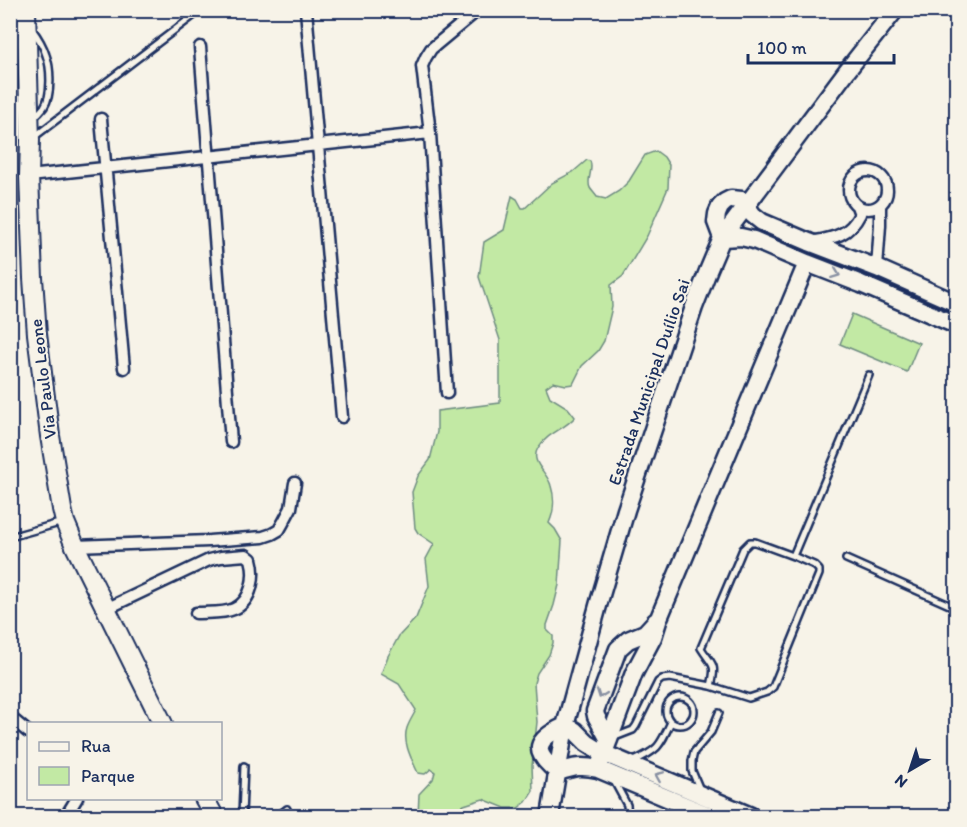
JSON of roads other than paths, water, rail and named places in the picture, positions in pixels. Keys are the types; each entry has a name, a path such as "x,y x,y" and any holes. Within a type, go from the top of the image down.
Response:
{"main road":[{"name":"Via Paulo Leone","path":"26,17 29,176 37,334 64,522 162,722"},
{"path":"205,800 214,816"}],"street":[{"path":"306,10 342,417"},
{"path":"447,393 430,133 422,66 431,49 478,10"},
{"name":"Estrada Municipal Duílio Sai","path":"565,726 626,510 694,307 722,238 895,10"},
{"path":"200,47 231,442"},
{"path":"101,119 124,368"},
{"path":"29,176 430,133"},
{"path":"809,242 832,238 854,226 860,214 849,193 852,178 865,170 879,174 887,188 886,196 880,205 865,209 857,206"},
{"path":"746,205 758,219 777,229 878,268 957,303"},
{"path":"861,284 870,279 878,268 880,205"},
{"path":"770,247 777,229"},
{"path":"722,238 741,237 754,240 957,325"},
{"path":"604,772 606,746 634,673 653,637 807,263"},
{"path":"75,546 199,542 263,537 279,530 291,508 295,483"},
{"path":"106,609 209,560 246,555 251,559 254,578 242,604 227,611 196,613"},
{"path":"606,746 596,711 615,658 622,644 645,633 659,618"},
{"path":"615,658 629,657 634,673"},
{"path":"600,724 618,716"},
{"path":"10,717 27,731"},
{"path":"558,772 543,758 540,751 541,744 550,733 565,726 574,730 587,742 606,746 628,763 703,807"},
{"path":"558,772 586,766 703,807 751,816"},
{"path":"550,816 558,772"},
{"path":"66,816 77,800"}],"lane":[{"path":"30,140 201,10"},
{"path":"793,556 869,375"},
{"path":"12,535 64,522"},
{"path":"606,746 633,730 658,682 662,679 670,678 711,686 749,698 767,692 772,687 819,570 793,556 755,542 750,542 743,549 701,648 713,666 711,686"},
{"path":"846,559 957,608"},
{"path":"680,697 689,701 694,710 691,720 682,725 671,723 666,709 671,700 680,697"},
{"path":"678,816 703,807 699,785 692,771 692,761 694,752 711,732 719,713"},
{"path":"628,763 650,753 660,745 671,723"},
{"path":"242,816 244,766"},
{"path":"604,772 627,805 628,816"},
{"path":"278,816 287,809"}]}
